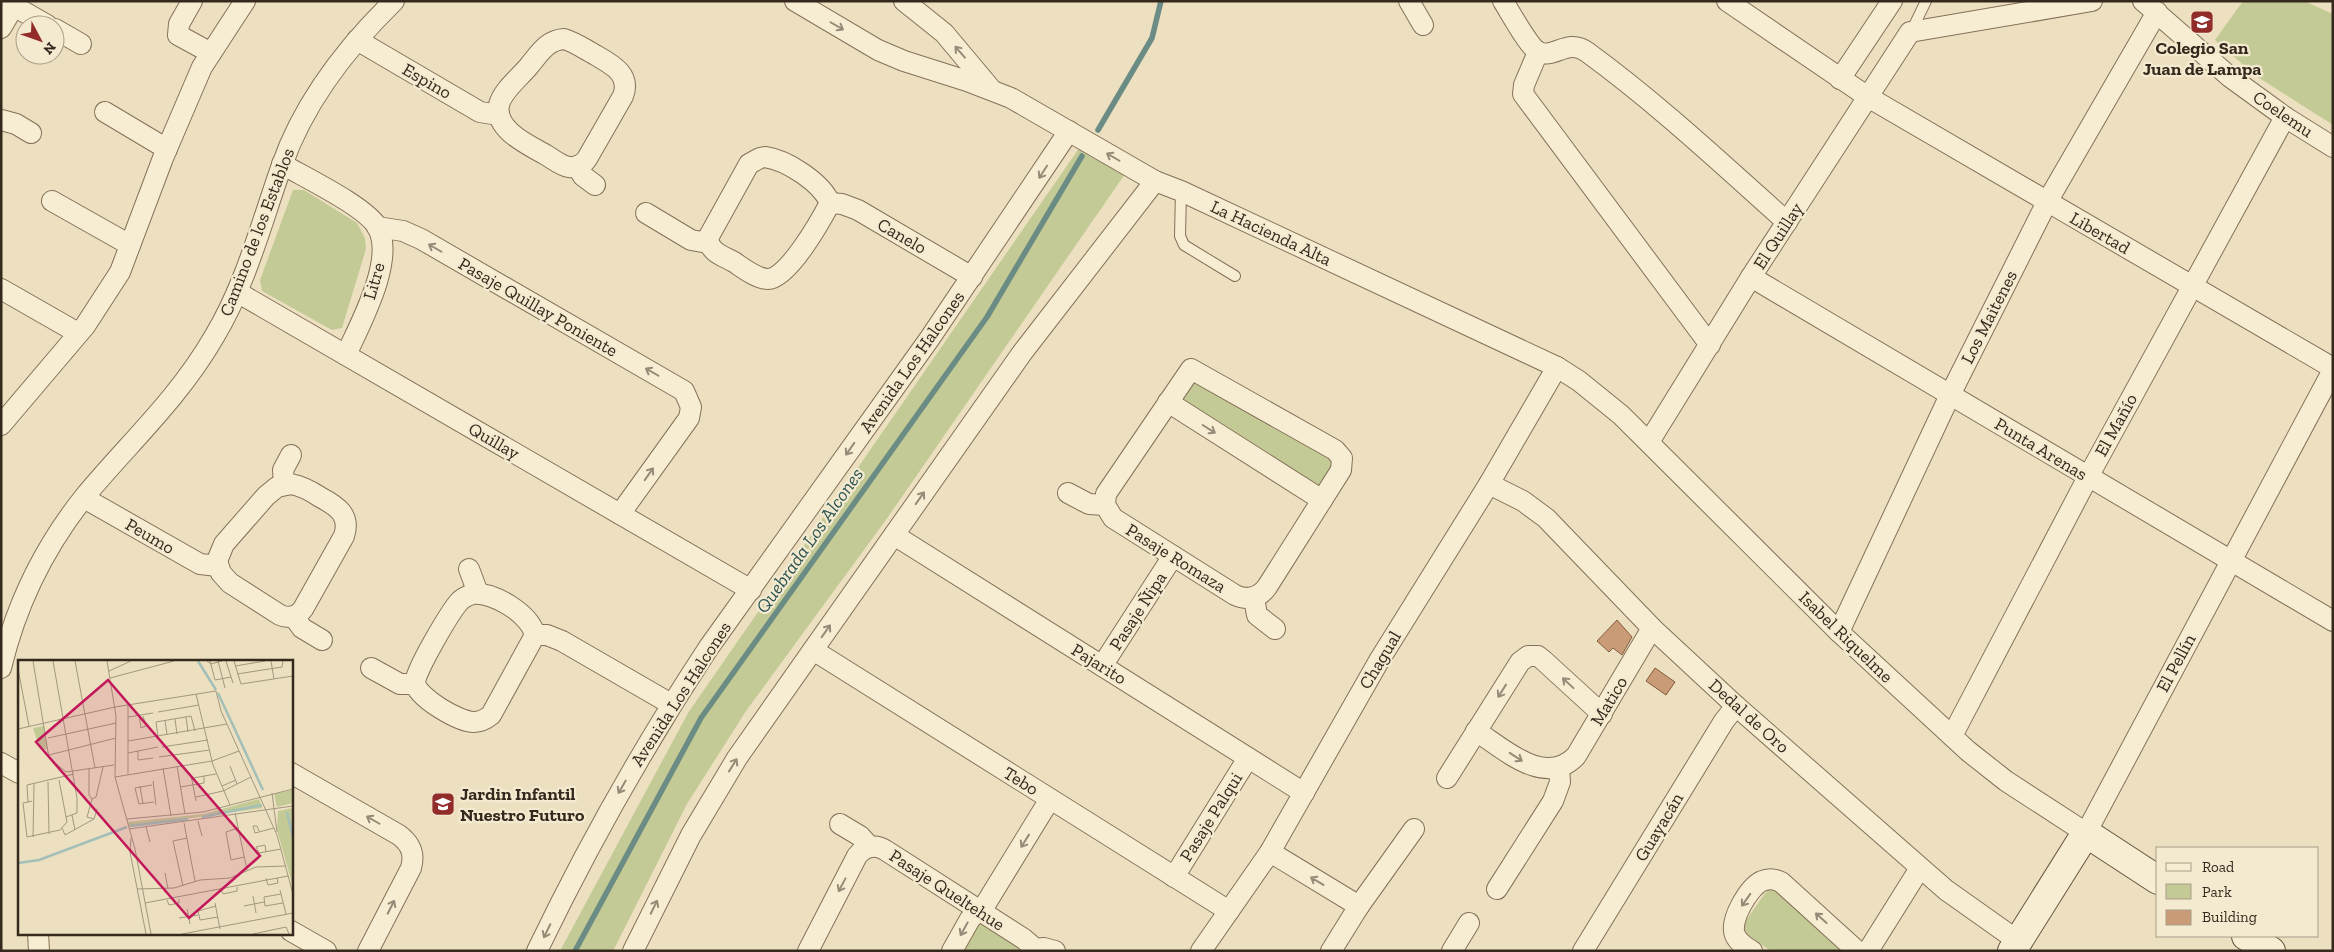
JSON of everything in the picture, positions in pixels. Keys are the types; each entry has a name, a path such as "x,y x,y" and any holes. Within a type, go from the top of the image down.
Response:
{"street":[{"path":"192,1 179,24 178,35 211,53"},
{"path":"1,425 78,333 120,272 167,149 202,67 245,1"},
{"name":"Camino de los Establos","path":"1,668 11,633 34,575 62,528 84,498 166,407 186,381 215,336 237,292 258,240 282,164 311,104 357,40 394,1"},
{"name":"La Hacienda Alta","path":"795,1 878,50 904,61 991,89 1030,108 1155,181 1181,191 1557,367"},
{"name":"La Hacienda Alta","path":"904,1 944,34 991,89"},
{"path":"1409,1 1423,24"},
{"path":"1503,1 1532,46 1538,52 1548,54 1572,46 1586,51 1638,92 1787,222"},
{"name":"Libertad","path":"1727,1 1840,80 2333,370"},
{"path":"1840,80 1892,1"},
{"path":"1910,32 2092,1"},
{"path":"1,28 12,3 31,15"},
{"name":"Coelemu","path":"2150,7 2214,65 2285,117 2333,147"},
{"name":"Los Maitenes","path":"1840,632 1950,395 2150,7"},
{"name":"El Quillay","path":"1650,442 1751,277 1910,32"},
{"path":"65,35 81,44"},
{"name":"Espino","path":"357,40 480,112 499,115"},
{"path":"569,40 615,66 625,80 623,96 588,157 582,164 577,166 566,166 519,139 506,128 499,115 499,104 504,95 544,47 553,41 569,40"},
{"path":"1538,52 1524,86 1523,94 1710,344"},
{"path":"105,112 167,149"},
{"name":"El Mañío","path":"1952,736 2088,477 2285,117"},
{"path":"1,120 16,124 31,133"},
{"name":"Avenida Los Halcones","path":"537,951 602,823 671,704 972,277 1069,131"},
{"path":"646,213 691,240 708,244 711,248 760,277 770,279 778,275 798,254 830,203 824,191 815,182 777,160 760,158 749,164 745,170 710,232 708,244"},
{"path":"282,164 358,208 377,227"},
{"path":"577,166 583,176 595,184"},
{"path":"634,951 675,866 708,804 737,758 1027,346 1155,181"},
{"path":"52,201 130,245"},
{"name":"Canelo","path":"830,203 842,204 858,210 972,277"},
{"name":"Litre","path":"346,355 381,265 382,246 377,227"},
{"name":"Pasaje Quillay Poniente","path":"377,227 403,231 420,239 679,388 690,401 689,418 620,514"},
{"name":"Punta Arenas","path":"1751,277 2230,562 2333,621"},
{"path":"1,289 78,333"},
{"name":"Quillay","path":"237,292 751,590"},
{"name":"Isabel Riquelme","path":"1557,367 1596,394 1650,442 1840,632 1952,736 2006,781 2156,879"},
{"name":"Chagual","path":"1200,951 1270,852 1380,659 1488,484 1557,367"},
{"path":"1068,493 1089,504 1105,505 1106,494 1191,368 1335,450 1342,458 1341,470 1267,587 1254,598 1257,615 1275,629"},
{"name":"El Pellín","path":"2015,946 2086,833 2333,370"},
{"path":"1168,402 1322,500"},
{"path":"284,485 283,470 291,456"},
{"name":"Dedal de Oro","path":"1488,484 1523,501 1546,518 1652,628 1736,706 1920,868 2015,946"},
{"path":"294,617 303,608 344,536 346,523 342,511 332,503 298,485 284,485 266,496 224,544 218,556 218,566 225,579 236,587 280,615 294,617 302,628 322,640"},
{"name":"Peumo","path":"84,498 200,564 218,566"},
{"name":"Pasaje Romaza","path":"1105,505 1113,518 1235,595 1241,598 1254,598"},
{"name":"Pajarito","path":"894,535 1304,793"},
{"name":"Pasaje Ñipa","path":"1102,666 1173,556"},
{"path":"469,569 478,593"},
{"path":"478,593 491,596 526,617 535,635 491,715 480,722 462,719 426,699 415,684 416,673 459,602 465,597 478,593"},
{"name":"Matico","path":"1559,767 1568,764 1576,756 1652,628"},
{"path":"535,635 547,635 562,641 671,704"},
{"name":"Tebo","path":"813,650 1229,911"},
{"path":"1447,778 1520,662 1528,656 1532,655 1543,660 1602,714"},
{"path":"371,668 400,684 415,684"},
{"name":"Guayacán","path":"1583,951 1724,722 1736,706"},
{"path":"1476,731 1535,768 1552,769 1559,767 1560,782 1553,801 1497,889"},
{"name":"Pasaje Palqui","path":"1174,877 1248,758"},
{"path":"1,763 18,772"},
{"path":"292,774 399,835 408,843 411,849 413,856 411,868 368,951"},
{"path":"952,951 970,919 985,905 1050,799"},
{"name":"Pasaje Queltehue","path":"840,824 860,836 870,847 880,847 885,850 1028,942 1033,950 1044,948 1055,951"},
{"path":"1332,951 1359,906 1414,829"},
{"path":"808,951 857,856 870,847"},
{"path":"1270,852 1359,906"},
{"path":"1868,951 1920,868"},
{"path":"1752,951 1739,941 1733,930 1734,917 1756,886 1770,879 1781,882 1857,951"},
{"path":"1452,951 1469,923"},
{"path":"292,932 326,951"},
{"path":"38,934 38,951"},
{"path":"2248,937 2271,951"}],"lane":[{"path":"1910,32 1926,1"},
{"path":"1181,191 1180,236 1184,244 1235,276"}],"green space":[{"path":"2243,1 2304,1 2333,14 2333,125 2256,76 2215,40"},
{"path":"1082,144 1125,174 888,517 746,711 687,804 613,951 560,951 688,713"},
{"path":"293,190 304,190 357,223 365,238 366,249 342,328 332,330 262,291 260,280"},
{"path":"1195,374 1337,460 1319,490 1177,404"},
{"path":"1771,885 1843,944 1839,951 1771,951 1739,930"},
{"path":"981,918 1025,951 960,951"}],"building":[{"path":"1617,620 1632,637 1622,655 1613,648 1609,652 1597,641"},
{"path":"1655,668 1675,682 1666,695 1646,681"}],"waterway":[{"name":"Quebrada Los Alcones","path":"1098,130 1152,38 1161,1"},
{"name":"Quebrada Los Alcones","path":"575,951 701,718 987,317 1082,156"}],"place":[{"name":"Colegio San Juan de Lampa","path":"2202,22"},
{"name":"Jardin Infantil Nuestro Futuro","path":"443,804"}]}
